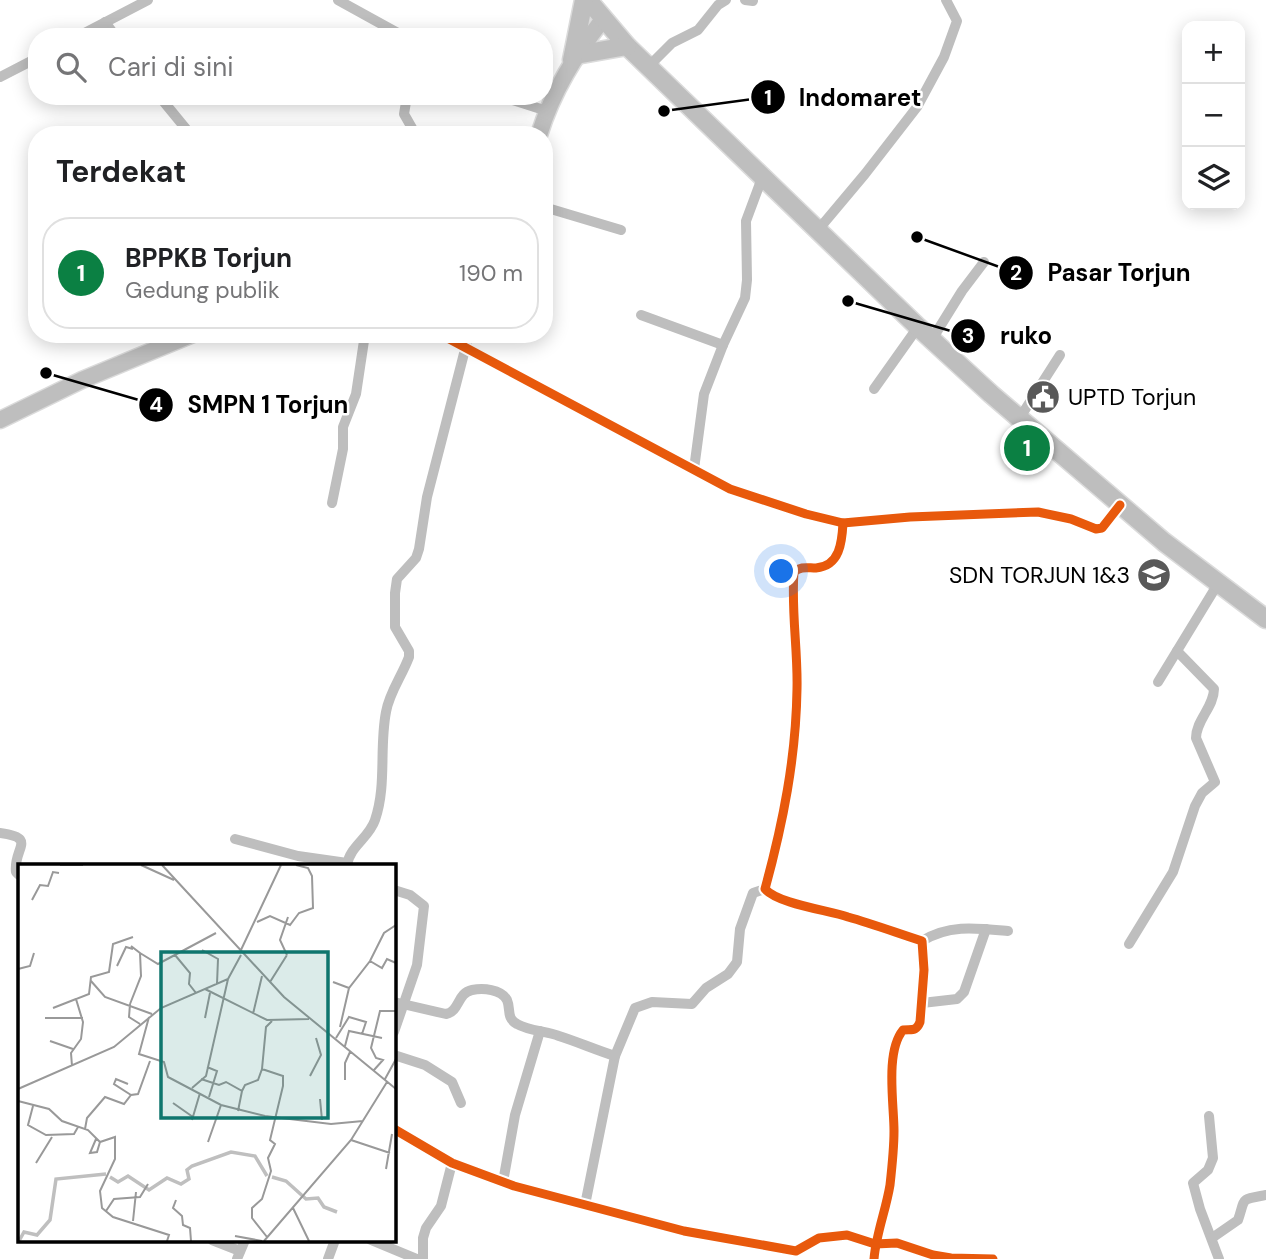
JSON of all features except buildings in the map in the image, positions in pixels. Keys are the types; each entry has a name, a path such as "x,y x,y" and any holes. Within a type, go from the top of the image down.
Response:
{"highway":[{"path":"586,0 648,67 931,341 1120,505 1266,620"},
{"path":"586,0 574,57 627,46"}],"main road":[{"path":"553,99 574,57 603,19"},
{"path":"542,126 550,105"},
{"path":"0,420 82,380 171,343"}],"street":[{"path":"95,28 148,0"},
{"path":"338,0 389,28"},
{"path":"648,67 672,43 698,30 718,5 726,0"},
{"path":"745,0 753,1"},
{"path":"818,230 917,107 944,57 957,21 943,0"},
{"path":"105,23 109,28"},
{"path":"0,77 28,63"},
{"path":"166,105 184,126"},
{"path":"406,105 404,114 411,126"},
{"path":"528,105 547,111"},
{"path":"694,469 704,394 745,298 746,221 762,178"},
{"path":"553,210 621,230"},
{"path":"931,341 962,291 984,262"},
{"path":"641,315 723,345"},
{"path":"874,389 918,327"},
{"path":"332,503 343,449 343,427 356,394 364,343"},
{"path":"456,343 730,489 765,502 843,523 910,517 1038,512 1101,528 1120,505"},
{"path":"234,839 298,856 347,864 356,845 374,823 382,792 386,713 409,657 409,651 395,627 394,593 397,579 419,549 427,497 466,343"},
{"path":"1019,419 1060,355"},
{"path":"765,889 785,812 794,741 797,688 794,572 799,568 827,565 836,557 840,548 843,523"},
{"path":"1158,681 1219,582"},
{"path":"1129,944 1172,872 1195,806 1202,793 1215,782 1196,738 1196,731 1213,696 1213,689 1177,651"},
{"path":"0,833 16,835 21,840 22,845 15,864 18,874"},
{"path":"765,889 770,894 793,902 922,941 948,929 1008,931"},
{"path":"585,1205 615,1056 635,1008 652,1002 692,1004 709,984 732,970 737,962 740,929 749,902 753,893 765,889"},
{"path":"396,891 410,895 424,906 413,981 398,1003 450,1013 466,992 491,990 507,1000 508,1012 518,1025 615,1056"},
{"path":"922,1003 957,999 964,992 986,929"},
{"path":"874,1259 875,1244 890,1184 894,1128 891,1099 893,1055 903,1030 913,1031 918,1027 924,970 922,941"},
{"path":"503,1182 515,1115 540,1031"},
{"path":"396,1056 425,1065 452,1082 461,1102"},
{"path":"1209,1116 1213,1158 1208,1170 1193,1183 1219,1259"},
{"path":"396,1130 452,1163 503,1182 684,1231 796,1251 819,1238 847,1235 875,1244 897,1243 951,1258 993,1259"},
{"path":"424,1259 426,1228 441,1206 452,1163"},
{"path":"1212,1238 1238,1220 1241,1203 1245,1199 1266,1195"},
{"path":"215,1242 238,1255"},
{"path":"328,1259 334,1242"},
{"path":"376,1242 417,1259"}],"cycle path":[{"path":"457,343 730,489 806,514 843,523 910,517 1038,512 1071,519 1096,529 1102,528 1120,505"},
{"path":"843,523 835,558 824,566 802,568 794,572 797,674 794,740 783,815 765,889 792,903 922,941 924,970 920,1022 915,1029 903,1030 894,1051 894,1131 890,1185 874,1259"},
{"path":"396,1130 452,1163 514,1186 684,1231 796,1251 819,1238 847,1235 875,1244 897,1243 951,1258 993,1259"}],"place":[{"name":"Indomaret","path":"664,111"},
{"name":"Pasar Torjun","path":"917,237"},
{"name":"ruko","path":"848,301"},
{"name":"SMPN 1 Torjun","path":"46,373"},
{"name":"UPTD Torjun","path":"1043,397"},
{"name":"BPPKB Torjun","path":"1027,448"},
{"name":"SDN TORJUN 1&3","path":"1154,575"}]}
